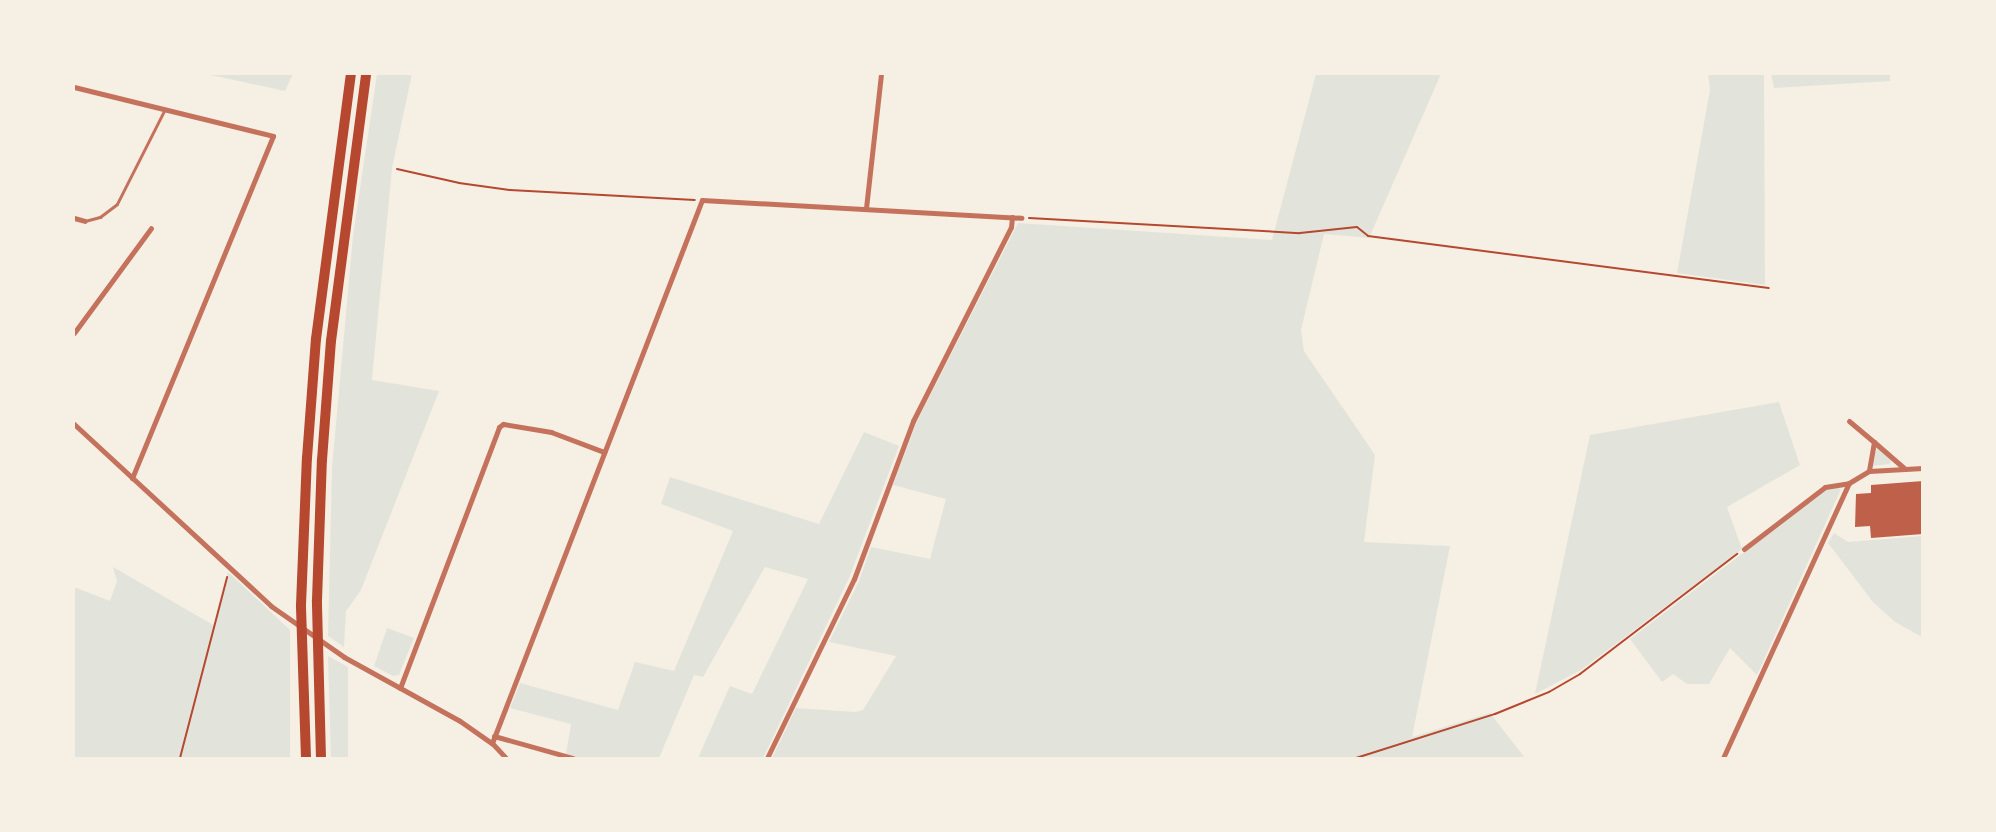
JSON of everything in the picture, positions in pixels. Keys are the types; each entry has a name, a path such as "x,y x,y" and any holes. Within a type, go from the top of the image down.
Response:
{"highway":[{"path":"306,758 301,605 307,458 318,326 351,74"},
{"path":"321,758 317,600 321,460 336,300 366,74"}],"street":[{"path":"866,208 881,74"},
{"path":"74,87 273,136 132,478"},
{"path":"493,739 702,200 1021,218"},
{"path":"767,758 854,579 913,421 1012,227 1012,217"},
{"path":"74,218 85,221"},
{"path":"74,333 151,228"},
{"path":"1849,421 1904,468"},
{"path":"74,424 271,606 344,657 493,739 573,758"},
{"path":"400,688 499,427 503,424 551,432 604,452"},
{"path":"1869,471 1874,442"},
{"path":"1744,549 1825,487 1849,483 1869,471 1923,468"},
{"path":"1723,758 1849,483"},
{"path":"493,739 506,758"}],"lane":[{"path":"85,221 100,217 117,204 165,109"}],"path":[{"path":"397,169 459,183 510,190 702,200"},
{"path":"1021,218 1300,233 1357,227 1368,236 1769,288"},
{"path":"1356,758 1495,714 1549,692 1580,674 1744,549"},
{"path":"180,758 230,567"}],"shaded area":[{"path":"206,74 293,74 285,91"},
{"path":"377,74 412,74 392,168 372,380 439,391 361,590 346,611 344,647 328,636 332,468 353,236"},
{"path":"1316,74 1441,74 1369,238 1324,234 1301,330 1304,351 1375,455 1364,542 1450,546 1412,737 1490,713 1525,758 772,758 796,708 855,712 863,710 896,656 829,642 859,581 871,547 930,559 946,499 893,485 917,421 1018,223 1272,240"},
{"path":"1708,74 1764,74 1765,285 1677,273 1710,90"},
{"path":"1771,74 1890,74 1890,81 1774,88"},
{"path":"1779,402 1800,465 1727,507 1742,549 1581,670 1535,694 1590,435"},
{"path":"864,432 899,446 849,578 763,758 698,758 730,686 752,694 808,579 765,567 703,677 694,675 659,758 578,758 566,754 571,724 510,708 520,683 618,710 635,662 674,671 733,531 661,504 670,477 819,524"},
{"path":"1877,448 1891,460 1890,464 1872,466"},
{"path":"1835,487 1841,489 1757,675 1730,648 1709,684 1687,684 1673,674 1662,682 1630,639 1823,492"},
{"path":"1834,533 1848,542 1922,536 1922,637 1895,622 1873,602 1828,543"},
{"path":"113,567 215,626 228,572 290,630 290,758 74,758 74,587 110,601 117,581"},
{"path":"387,628 414,638 399,675 393,676 374,666"},
{"path":"328,656 348,667 348,758 331,758"}],"building":[{"path":"1923,481 1923,534 1871,538 1870,526 1855,527 1856,494 1871,493 1871,485"}]}
